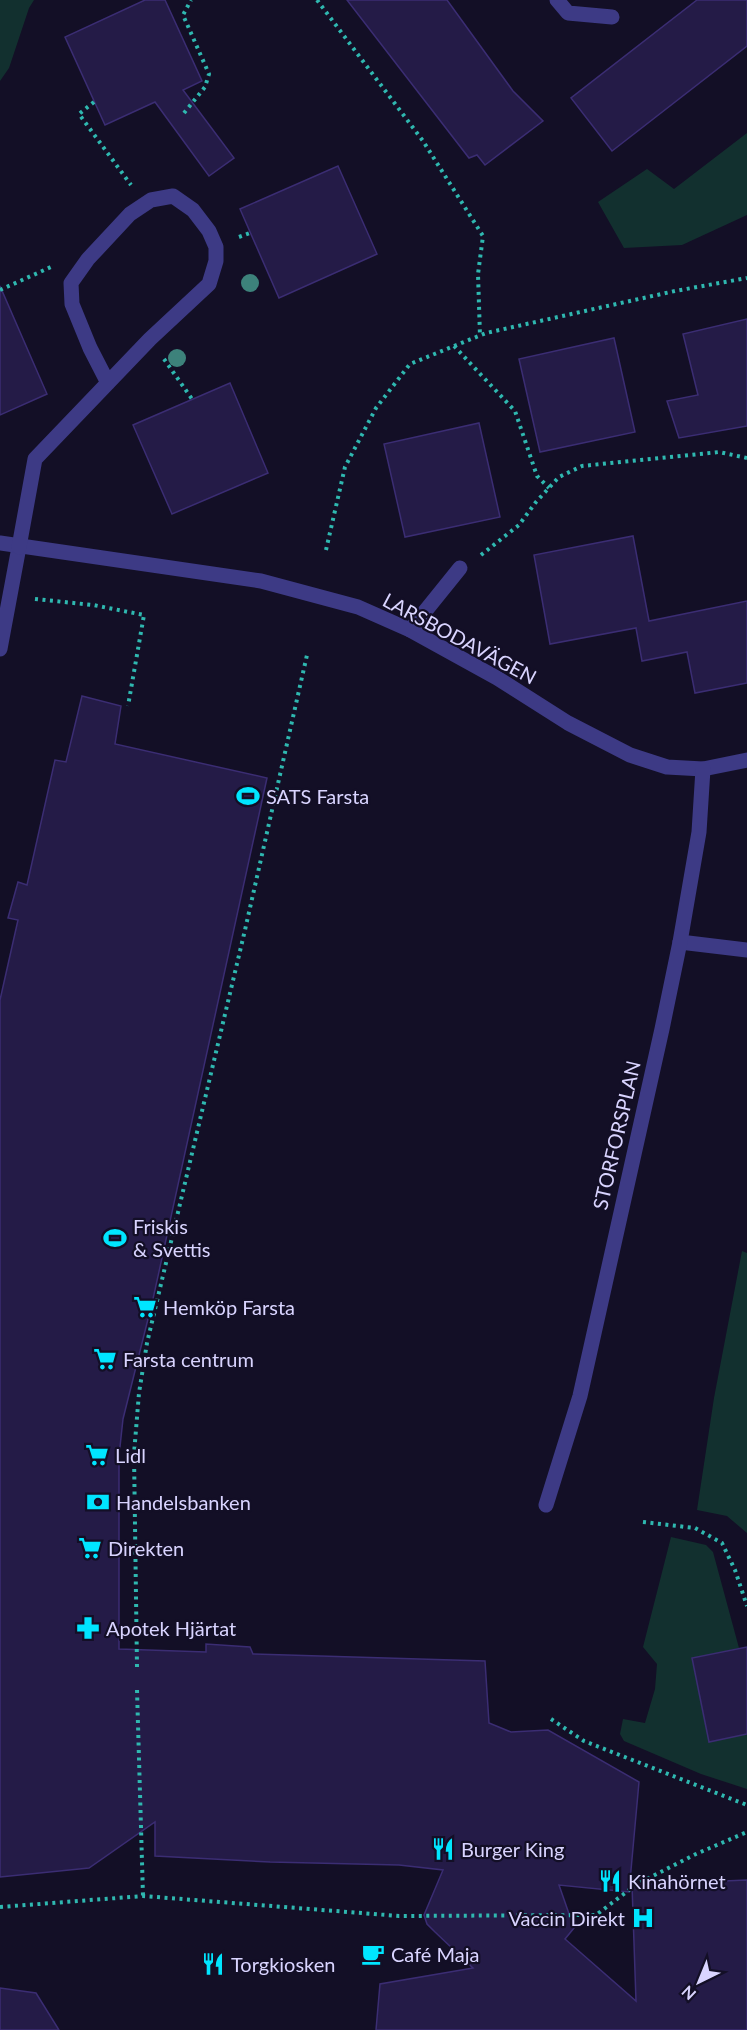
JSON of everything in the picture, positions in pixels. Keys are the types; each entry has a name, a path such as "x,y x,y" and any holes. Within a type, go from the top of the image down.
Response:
{"street":[{"path":"556,0 568,13 612,16"},
{"path":"0,649 35,459 150,339 209,284 216,261 216,247 209,231 193,210 173,196 151,200 130,213 88,259 71,283 72,304 90,348 108,382"},
{"name":"LARSBODAVÄGEN","path":"0,543 261,581 358,607 410,630 497,678 568,723 630,754 667,767 703,769 747,760"},
{"path":"410,630 460,568"},
{"name":"STORFORSPLAN","path":"546,1505 579,1396 680,942 699,832 703,769"},
{"path":"680,942 747,950"}],"path":[{"path":"184,113 205,87 209,74 183,15 191,0"},
{"path":"317,0 423,141 483,236 478,274 480,336"},
{"path":"94,102 79,114 145,204"},
{"path":"326,550 345,467 376,408 410,363 480,336 675,291 747,278"},
{"path":"150,339 192,399"},
{"path":"454,346 515,411 537,476 549,488"},
{"path":"460,568 489,551 519,525 560,477 582,466 718,452 747,458"},
{"path":"11,597 93,605 144,615 128,706"},
{"path":"137,1667 134,1454 139,1393 147,1343 245,930 307,655"},
{"path":"643,1522 695,1528 722,1543 735,1570 747,1606"},
{"path":"137,1690 143,1896"},
{"path":"551,1719 584,1741 747,1805"},
{"path":"0,1907 143,1896 399,1916 596,1915 637,1884 747,1832"}],"green space":[{"path":"0,0 34,0 29,8 9,68 0,81"},
{"path":"747,133 747,215 682,245 624,248 598,202 647,169 674,189"},
{"path":"742,1251 747,1253 747,1533 727,1516 697,1510 714,1398"},
{"path":"671,1537 706,1545 713,1552 739,1648 692,1659 709,1741 747,1734 747,1789 701,1774 624,1741 620,1734 623,1719 645,1723 655,1689 657,1664 643,1647"}],"building":[{"path":"145,0 165,0 202,81 183,90 234,158 209,176 155,102 105,125 65,37"},
{"path":"347,0 447,0 513,91 543,121 485,165 477,155 469,158"},
{"path":"697,0 747,0 747,46 612,151 571,98"},
{"path":"338,166 377,254 279,298 240,209"},
{"path":"0,286 47,394 0,415"},
{"path":"747,319 747,426 679,438 667,401 698,395 683,334"},
{"path":"614,338 635,432 540,452 519,359"},
{"path":"230,383 268,473 172,514 133,425"},
{"path":"479,423 500,517 405,537 384,444"},
{"path":"633,536 649,621 747,601 747,683 695,693 687,652 642,661 636,628 550,644 534,555"},
{"name":"Farsta centrum","path":"82,696 121,706 115,744 267,778 153,1299 123,1419 119,1456 119,1649 206,1652 206,1644 250,1647 253,1654 485,1661 489,1723 511,1732 548,1730 639,1782 629,1892 559,1885 574,1928 565,1939 636,2001 632,1885 747,1880 747,2030 376,2030 380,1984 473,1968 427,1924 424,1915 443,1870 399,1865 155,1856 155,1822 89,1868 0,1877 0,1000 18,920 8,918 18,882 27,885 55,760 66,762"},
{"path":"747,1647 747,1734 709,1742 692,1658"},
{"path":"0,1988 36,1993 59,2030 0,2030"}],"place":[{"name":"SATS Farsta","path":"248,796"},
{"name":"Friskis & Svettis","path":"115,1238"},
{"name":"Hemköp Farsta","path":"145,1307"},
{"name":"Farsta centrum","path":"105,1359"},
{"name":"Lidl","path":"97,1455"},
{"name":"Handelsbanken","path":"98,1502"},
{"name":"Direkten","path":"90,1548"},
{"name":"Apotek Hjärtat","path":"88,1628"},
{"name":"Burger King","path":"443,1849"},
{"name":"Kinahörnet","path":"610,1881"},
{"name":"Vaccin Direkt","path":"643,1918"},
{"name":"Café Maja","path":"373,1954"},
{"name":"Torgkiosken","path":"213,1964"}]}
